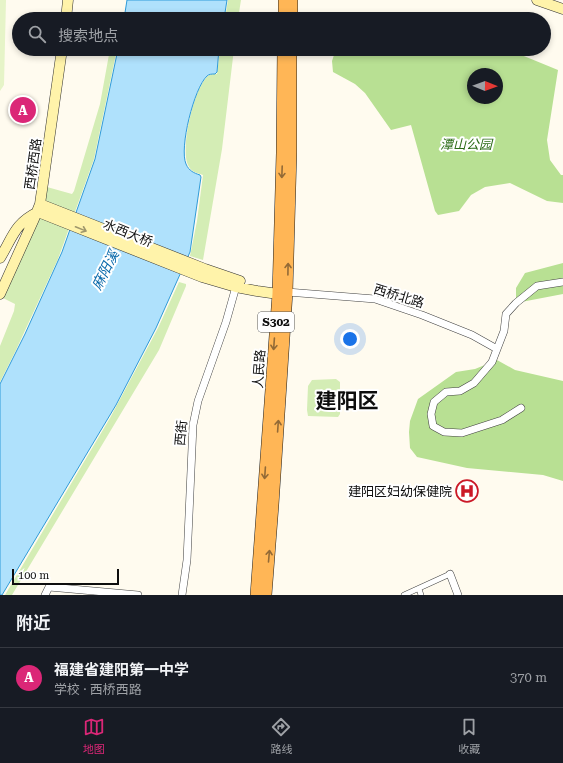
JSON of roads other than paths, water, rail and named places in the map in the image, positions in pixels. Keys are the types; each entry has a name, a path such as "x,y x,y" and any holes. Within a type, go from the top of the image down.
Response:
{"highway":[{"path":"284,0 284,12"},
{"path":"292,0 292,12"},
{"name":"人民路","path":"266,595 273,511 281,291 283,56"},
{"name":"人民路","path":"256,595 291,154 292,56"}],"main road":[{"path":"67,12 68,0"},
{"path":"537,0 563,9"},
{"path":"553,0 563,3"},
{"name":"西桥西路","path":"0,294 43,209 61,56"},
{"path":"0,258 20,224 26,218 43,209"},
{"name":"水西大桥","path":"43,209 203,273 237,284 281,291"}],"street":[{"path":"520,408 502,420 462,433 444,432 433,426 431,414 434,402 446,392 460,391 474,383 492,362 504,330 506,314 516,303 537,286 563,282"},
{"name":"西街","path":"182,595 186,560 193,425 198,401 226,322 237,284"},
{"name":"西桥北路","path":"281,291 375,299 422,315 472,335 497,349"},
{"path":"404,595 450,574 458,595"},
{"path":"45,595 49,587 138,595"},
{"path":"419,589 421,595"}],"water":[{"path":"127,0 227,0 225,12 125,12"},
{"name":"麻阳溪","path":"117,56 218,56 217,72 215,74 208,75 197,93 189,118 184,145 184,156 187,166 190,170 201,177 190,252 156,328 116,405 2,595 0,595 0,384 25,334 62,252 95,159"}],"place":[{"name":"福建省建阳第一中学","path":"23,110"},
{"name":"建阳区妇幼保健院","path":"467,491"}],"district":[{"name":"建阳区","path":"347,401"}],"park label":[{"name":"潭山公园","path":"466,144"}]}
